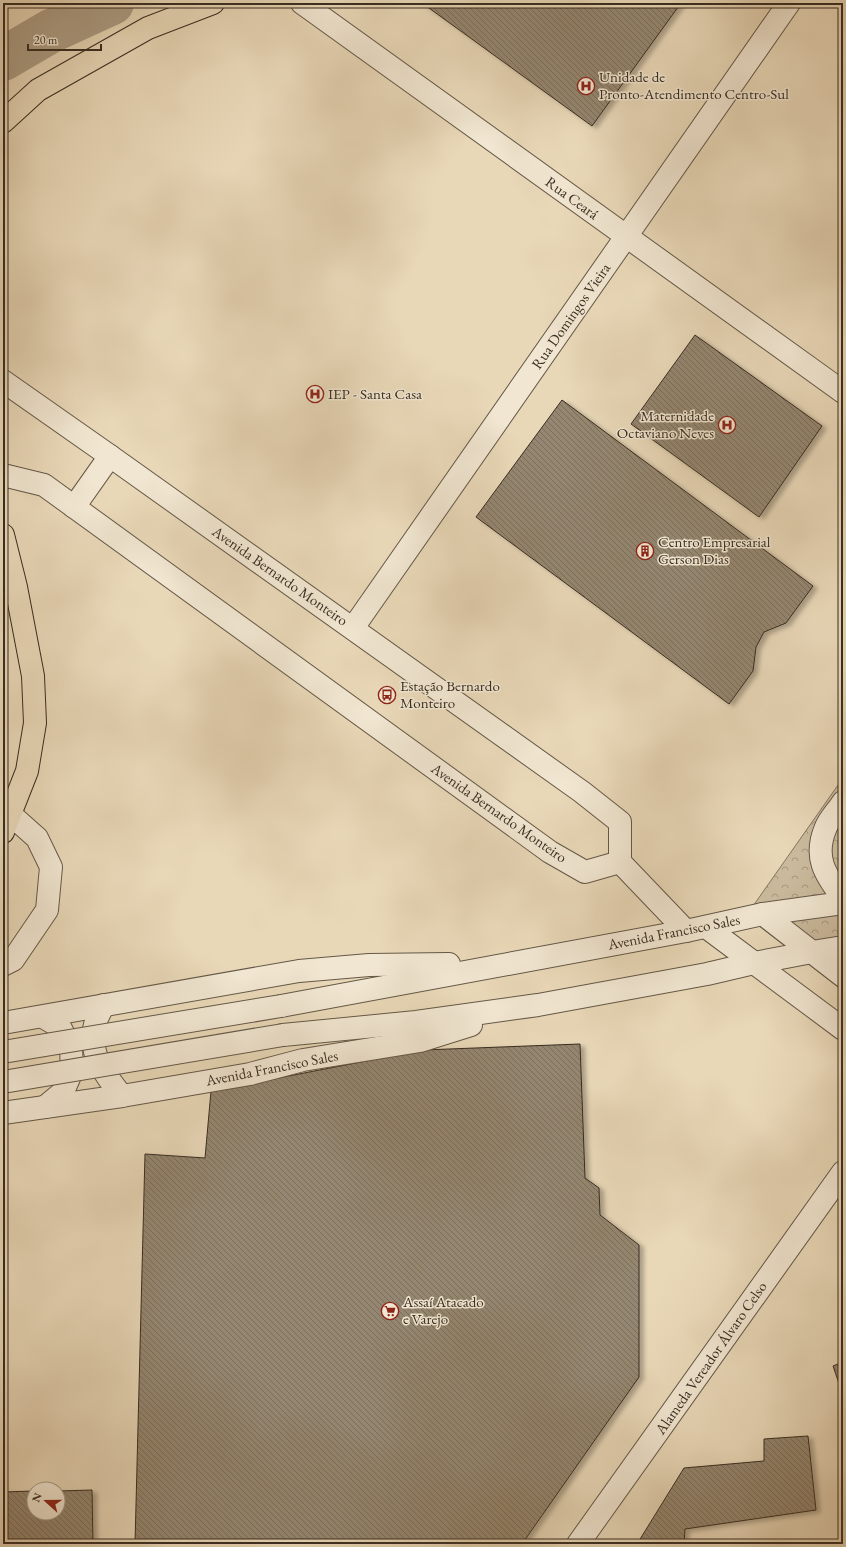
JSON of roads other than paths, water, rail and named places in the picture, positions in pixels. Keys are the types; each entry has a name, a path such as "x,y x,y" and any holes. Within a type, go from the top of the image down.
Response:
{"main road":[{"path":"3,122 38,90 148,28 213,3"},
{"path":"3,534 16,587 33,676 35,723 27,771 7,823"}],"street":[{"name":"Rua Ceará","path":"302,3 843,392"},
{"name":"Rua Domingos Vieira","path":"352,628 789,3"},
{"name":"Avenida Bernardo Monteiro","path":"3,382 110,456 582,792 620,822 620,862 585,872 550,852 44,485 3,475"},
{"path":"74,507 110,456"},
{"path":"843,802 826,827 820,859 830,881 843,898"},
{"path":"3,965 13,960 47,910 51,868 37,838 7,823"},
{"path":"620,862 696,929 754,963 843,1029"},
{"name":"Avenida Francisco Sales","path":"3,1052 281,1006 696,929 763,914 843,903"},
{"path":"763,914 843,976"},
{"name":"Avenida Francisco Sales","path":"3,1082 283,1035 416,1022 538,1005 843,947"},
{"name":"Avenida Francisco Sales","path":"3,1024 299,971 369,965 505,964"},
{"path":"104,1005 96,1017 92,1038 96,1060 107,1078 122,1096"},
{"name":"Avenida Francisco Sales","path":"3,1113 122,1096 250,1074 302,1060 420,1041 538,1005"},
{"path":"43,1017 60,1027 71,1048 72,1071 63,1092 45,1107"},
{"name":"Alameda Vereador Álvaro Celso","path":"578,1544 843,1172"}],"waterway":[{"path":"3,59 51,31 112,3"}],"place":[{"name":"Unidade de Pronto-Atendimento Centro-Sul","path":"586,86"},
{"name":"IEP - Santa Casa","path":"315,394"},
{"name":"Maternidade Octaviano Neves","path":"727,425"},
{"name":"Centro Empresarial Gerson Dias","path":"645,551"},
{"name":"Estação Bernardo Monteiro","path":"387,695"},
{"name":"Assaí Atacado e Varejo","path":"390,1311"}]}
